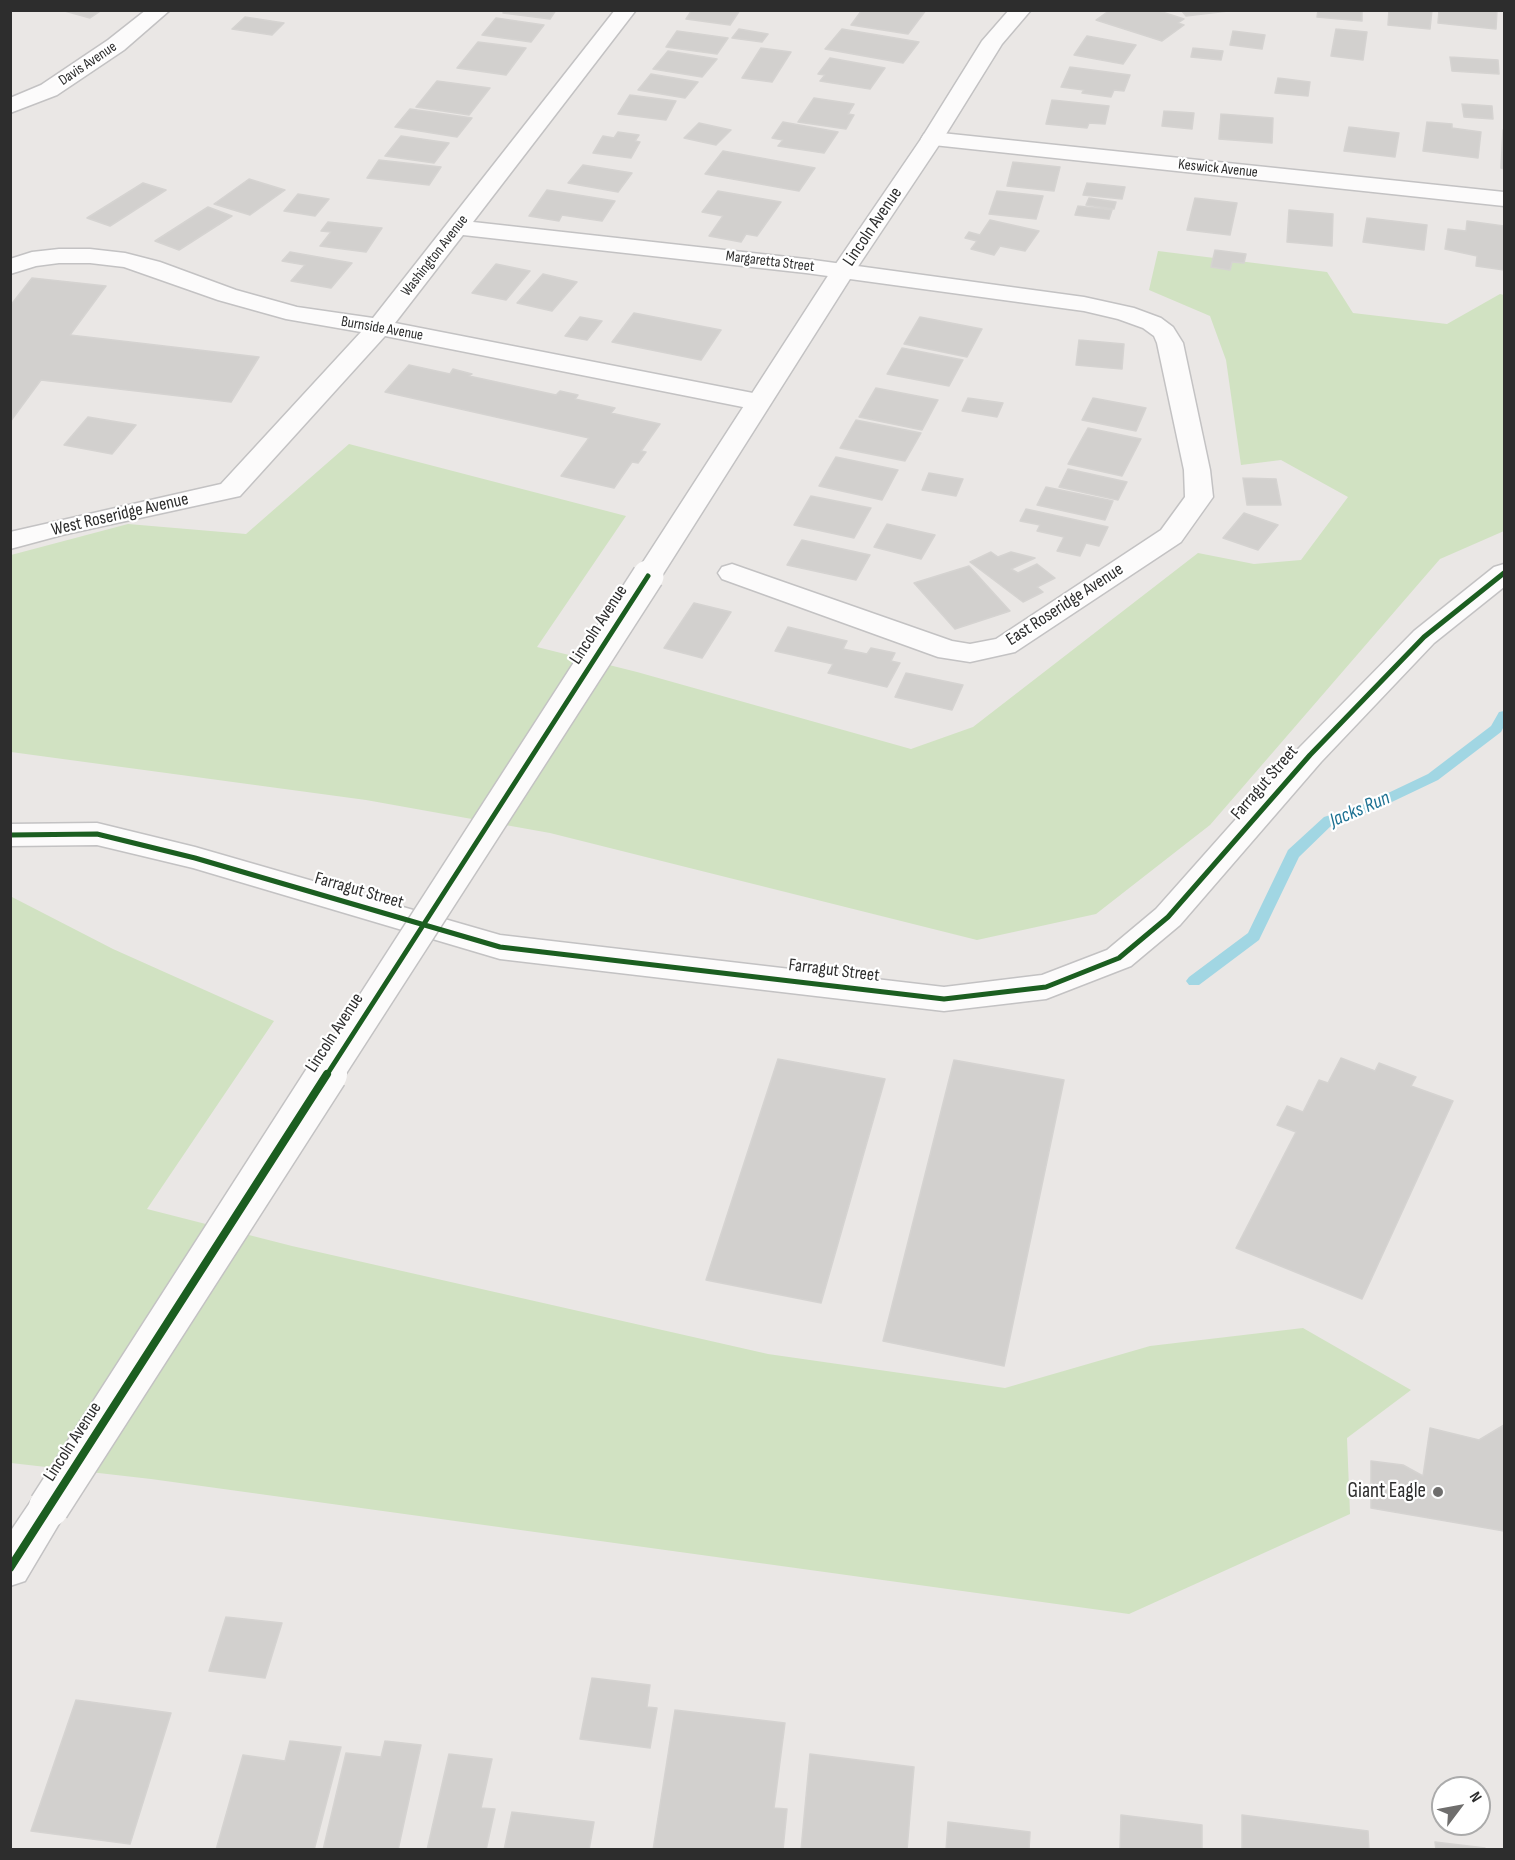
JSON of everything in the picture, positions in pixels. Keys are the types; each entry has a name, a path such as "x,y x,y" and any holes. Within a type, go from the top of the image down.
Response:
{"street":[{"name":"Davis Avenue","path":"10,106 49,90 116,45 160,10"},
{"name":"Washington Avenue","path":"230,490 380,327 626,10"},
{"name":"Lincoln Avenue","path":"10,1568 843,271 932,139 993,41 1021,10"},
{"name":"Keswick Avenue","path":"932,139 1504,199"},
{"name":"Margaretta Street","path":"458,227 843,271 1084,304 1152,323"},
{"name":"Burnside Avenue","path":"10,267 32,259 58,256 90,256 125,260 151,267 227,295 295,314 380,327 758,402"},
{"name":"East Roseridge Avenue","path":"732,573 948,650 970,653 1005,646 1171,536 1199,497 1197,470 1170,343 1164,332 1152,323"},
{"name":"West Roseridge Avenue","path":"10,541 57,528 230,490"},
{"name":"Farragut Street","path":"10,835 97,834 195,858 500,947 944,999 1046,987 1119,958 1168,917 1310,755 1424,637 1504,573"}],"green space":[{"path":"1158,251 1327,272 1353,313 1447,324 1500,294 1504,295 1504,531 1440,559 1210,825 1096,914 977,940 550,833 366,800 11,752 11,555 128,524 246,534 349,444 626,516 537,647 637,672 911,749 973,727 1198,553 1254,564 1301,560 1348,497 1281,460 1241,465 1226,360 1210,316 1149,290"},
{"path":"10,896 113,949 274,1021 147,1209 292,1246 768,1354 1005,1388 1150,1346 1303,1328 1411,1390 1347,1438 1350,1514 1129,1614 151,1479 11,1463"}],"building":[{"path":"61,10 102,10 90,18"},
{"path":"505,10 556,10 550,19 503,13"},
{"path":"692,10 740,10 730,25 686,19"},
{"path":"862,10 926,10 908,34 851,25"},
{"path":"1110,10 1156,10 1184,19 1178,23 1184,25 1162,41 1096,20"},
{"path":"1181,10 1227,10 1228,11 1186,16"},
{"path":"1318,10 1362,10 1362,21 1317,17"},
{"path":"1389,10 1432,10 1430,29 1388,25"},
{"path":"1439,10 1497,10 1496,29 1438,23"},
{"path":"245,17 284,23 272,35 232,29"},
{"path":"496,18 544,25 531,42 482,35"},
{"path":"739,29 768,34 762,42 732,38"},
{"path":"842,29 919,42 903,63 825,49"},
{"path":"1336,29 1367,32 1363,60 1331,56"},
{"path":"677,31 728,38 717,54 666,47"},
{"path":"1233,31 1265,35 1262,49 1230,45"},
{"path":"1087,36 1136,45 1123,64 1074,55"},
{"path":"478,42 526,48 506,75 457,68"},
{"path":"761,48 791,52 772,82 742,78"},
{"path":"1193,48 1223,51 1221,60 1191,57"},
{"path":"668,51 717,59 702,77 653,69"},
{"path":"1450,57 1498,60 1499,74 1452,71"},
{"path":"830,58 885,68 870,89 820,81 825,75 818,74"},
{"path":"1070,67 1130,75 1124,91 1114,90 1111,97 1061,87"},
{"path":"651,74 698,82 685,98 638,90"},
{"path":"1278,78 1310,82 1308,96 1275,93"},
{"path":"437,81 490,88 469,115 416,107"},
{"path":"630,95 676,101 666,120 618,114"},
{"path":"814,98 854,104 848,114 854,115 846,129 798,122"},
{"path":"1052,100 1109,106 1105,124 1089,123 1087,128 1046,124"},
{"path":"1462,104 1492,106 1493,119 1464,117"},
{"path":"410,109 472,118 457,137 395,127"},
{"path":"1164,111 1194,113 1192,129 1162,126"},
{"path":"1221,114 1273,118 1272,143 1219,139"},
{"path":"783,122 838,132 824,153 778,146 783,140 772,138"},
{"path":"1427,122 1452,124 1452,128 1481,132 1478,158 1423,151"},
{"path":"699,123 731,130 716,145 684,138"},
{"path":"1349,127 1399,133 1395,157 1344,151"},
{"path":"1504,130 1504,169 1501,168"},
{"path":"618,132 639,135 635,141 640,142 631,158 593,153 603,136 614,138"},
{"path":"401,136 449,143 434,163 385,156"},
{"path":"723,151 815,168 799,191 705,174"},
{"path":"379,160 441,167 429,185 367,178"},
{"path":"1013,162 1060,167 1054,191 1007,186"},
{"path":"583,165 632,173 618,192 568,183"},
{"path":"249,179 285,190 250,215 214,204"},
{"path":"143,183 166,190 110,226 87,218"},
{"path":"1087,183 1125,187 1122,199 1083,195"},
{"path":"547,190 615,201 602,221 562,215 559,221 529,216"},
{"path":"718,191 781,202 757,236 746,234 741,242 709,236 723,216 702,212"},
{"path":"997,191 1043,196 1036,219 989,214"},
{"path":"298,194 329,199 315,216 284,211"},
{"path":"1089,198 1116,202 1114,209 1086,205"},
{"path":"1195,198 1237,203 1230,235 1187,230"},
{"path":"1078,206 1112,210 1109,219 1075,215"},
{"path":"208,207 232,216 179,250 155,241"},
{"path":"1289,210 1333,214 1332,246 1287,242"},
{"path":"1367,218 1427,225 1424,250 1363,242"},
{"path":"990,220 1039,231 1025,251 1000,246 994,255 971,249 977,241 965,238 969,232 980,235"},
{"path":"1467,221 1504,226 1504,270 1476,266 1477,256 1445,249 1448,229 1466,231"},
{"path":"328,222 382,228 366,252 320,246 331,232 321,231"},
{"path":"1215,250 1246,254 1244,263 1232,262 1230,270 1211,267"},
{"path":"290,252 352,263 331,288 291,281 305,265 282,261"},
{"path":"496,264 530,271 506,300 472,293"},
{"path":"543,274 577,282 552,311 517,303"},
{"path":"32,278 106,286 70,335 259,357 231,402 41,380 10,422 10,306"},
{"path":"634,313 721,330 701,360 612,342"},
{"path":"580,317 602,321 587,340 565,336"},
{"path":"920,317 982,329 967,357 904,344"},
{"path":"1079,340 1124,344 1122,369 1076,365"},
{"path":"902,348 963,360 949,386 887,374"},
{"path":"409,365 450,374 453,369 472,374 469,376 556,395 560,391 578,395 575,399 615,408 611,413 660,424 641,451 646,452 638,463 632,462 614,488 561,476 589,438 385,392"},
{"path":"876,388 938,400 922,430 859,417"},
{"path":"968,398 1003,403 997,417 962,411"},
{"path":"1093,398 1146,408 1136,431 1082,420"},
{"path":"88,417 136,425 112,454 64,445"},
{"path":"856,420 921,433 905,461 840,448"},
{"path":"1088,428 1141,439 1122,476 1068,464"},
{"path":"836,457 898,470 882,500 819,486"},
{"path":"1068,469 1127,482 1118,500 1059,487"},
{"path":"929,473 963,479 956,496 922,490"},
{"path":"1243,478 1276,479 1281,505 1247,505"},
{"path":"1046,487 1113,501 1105,520 1037,505"},
{"path":"811,496 871,508 854,538 794,525"},
{"path":"1026,509 1108,527 1099,546 1086,543 1080,556 1057,551 1064,537 1037,531 1040,525 1020,521"},
{"path":"1244,513 1278,525 1258,550 1223,538"},
{"path":"887,524 935,535 921,559 874,547"},
{"path":"802,540 870,555 856,580 787,565"},
{"path":"991,552 998,557 1011,552 1035,558 1011,569 1018,573 1037,564 1055,578 1037,587 1043,592 1023,602 970,562"},
{"path":"969,566 1010,611 955,629 914,583"},
{"path":"694,603 731,612 702,658 664,648"},
{"path":"788,627 847,641 843,649 867,654 871,648 895,653 891,661 900,663 887,687 828,673 833,664 775,651"},
{"path":"906,673 963,685 952,710 895,697"},
{"path":"1341,1058 1375,1071 1379,1063 1416,1077 1411,1086 1453,1101 1362,1299 1236,1248 1296,1132 1277,1125 1287,1106 1303,1112 1319,1080 1328,1083"},
{"path":"778,1059 885,1079 821,1303 706,1280"},
{"path":"954,1060 1064,1080 1004,1366 883,1341"},
{"name":"Giant Eagle","path":"1504,1425 1504,1531 1371,1508 1371,1461 1403,1465 1423,1476 1430,1428 1479,1440"},
{"path":"226,1617 282,1623 265,1678 209,1671"},
{"path":"592,1678 650,1685 647,1707 657,1708 650,1748 580,1739"},
{"path":"76,1700 171,1713 130,1844 31,1831"},
{"path":"675,1710 785,1723 774,1808 787,1809 783,1850 653,1850"},
{"path":"290,1741 341,1747 314,1850 216,1850 243,1755 285,1761"},
{"path":"385,1741 421,1745 398,1850 323,1850 346,1753 381,1757"},
{"path":"449,1754 492,1759 481,1808 495,1809 486,1850 427,1850"},
{"path":"810,1754 914,1767 907,1850 801,1850"},
{"path":"512,1812 594,1822 589,1850 504,1850"},
{"path":"1121,1815 1202,1825 1202,1850 1120,1850"},
{"path":"1242,1815 1368,1831 1369,1850 1242,1850"},
{"path":"948,1822 1030,1832 1029,1850 946,1850"},
{"path":"1435,1842 1485,1848 1485,1850 1436,1850"}],"waterway":[{"name":"Jacks Run","path":"1194,981 1254,936 1293,854 1329,820 1370,807 1433,777 1496,729 1504,715"}],"cycle path":[{"path":"10,835 97,834 195,858 500,947 944,999 1046,987 1119,958 1168,917 1310,755 1424,637 1504,573"},
{"path":"10,1568 648,576"}],"place":[{"name":"Giant Eagle","path":"1438,1492"}]}
